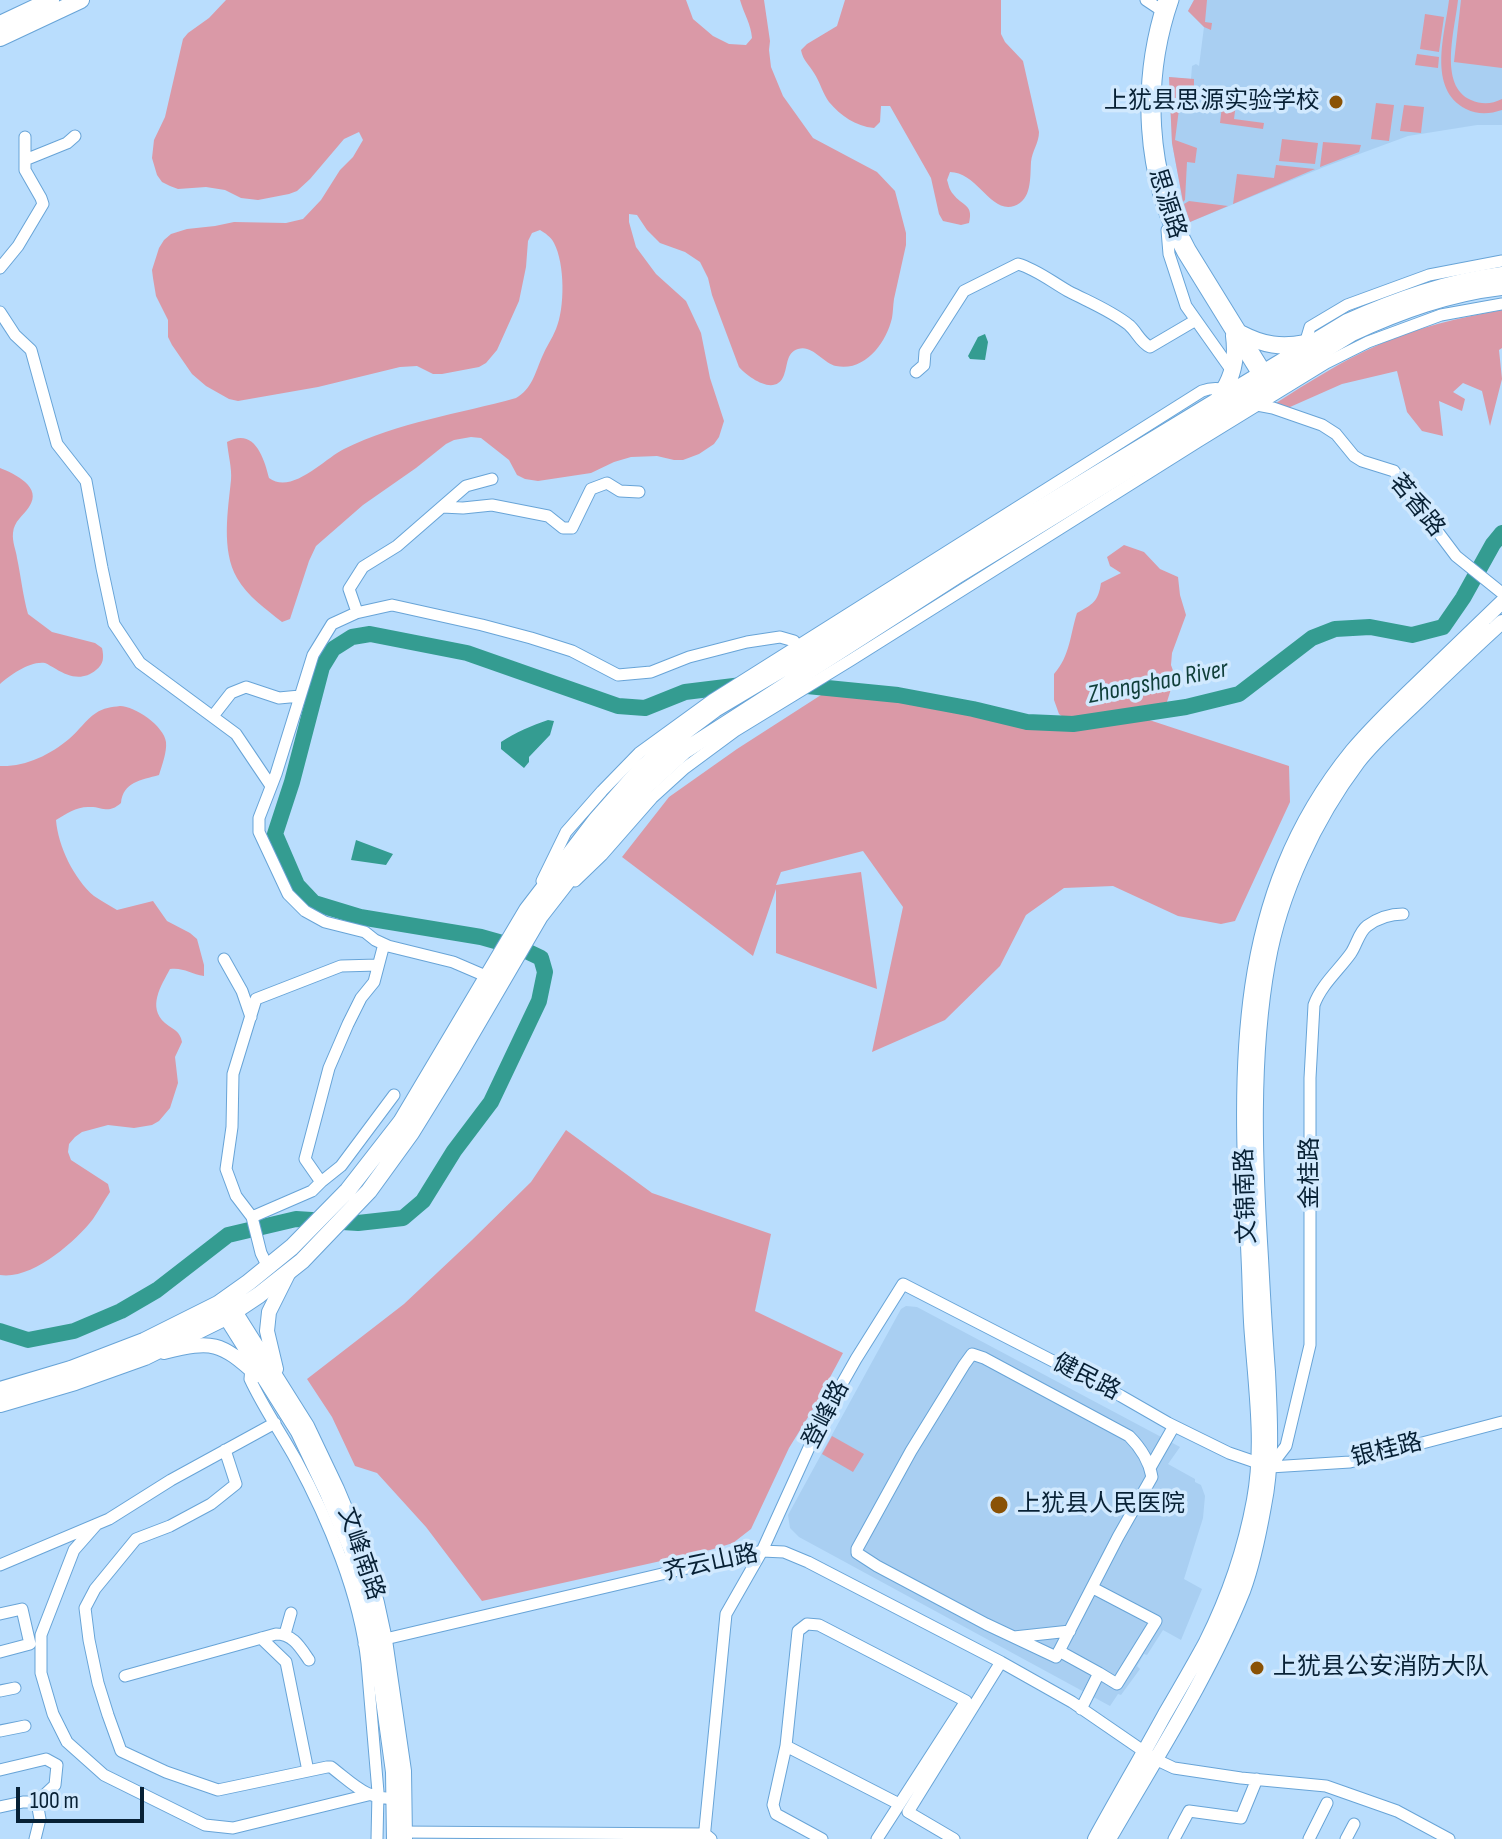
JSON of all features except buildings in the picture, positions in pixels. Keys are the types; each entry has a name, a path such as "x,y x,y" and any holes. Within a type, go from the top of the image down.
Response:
{"highway":[{"path":"0,24 51,0"},
{"path":"0,38 81,0"},
{"path":"534,913 647,785 684,751 727,722 1254,400 1265,378 1305,345 1393,302 1443,285 1502,275"},
{"path":"0,1404 73,1376 144,1341 259,1295 369,1191 411,1133 492,982 596,820 641,769 713,704 839,651 950,563 1222,395 1265,378 1394,314 1446,298 1502,287"},
{"path":"1222,395 1232,371 1238,335 1270,345 1305,345"},
{"path":"0,1390 73,1376 145,1357 226,1307 268,1267 295,1259 401,1122 441,1056 492,982"}],"main road":[{"name":"文锦南路","path":"1264,1466 1252,1332 1247,1225 1245,1052 1255,962 1263,928 1278,878 1298,836 1349,754 1502,602"},
{"name":"文锦南路","path":"1109,1839 1207,1640 1231,1583 1264,1466 1270,1417 1259,1224 1257,1119 1262,1004 1276,929 1308,844 1359,761 1502,622"},
{"path":"274,1383 267,1331 269,1312 295,1259"},
{"name":"文峰南路","path":"226,1307 252,1364 274,1383"},
{"name":"文峰南路","path":"226,1307 274,1383 307,1426 361,1546 377,1603 375,1642 404,1771 400,1836"},
{"path":"145,1357 206,1345 226,1349 252,1364"},
{"name":"文锦南路","path":"1095,1839 1149,1756"}],"street":[{"path":"1146,0 1162,5"},
{"name":"思源路","path":"1173,0 1160,52 1156,89 1156,124 1163,183 1178,228 1238,335"},
{"name":"思源路","path":"1162,5 1147,88 1155,184 1165,218 1183,253 1265,378"},
{"path":"25,160 67,143 75,136"},
{"path":"0,268 18,246 43,204 25,170 25,137"},
{"path":"1165,218 1169,254 1186,306 1232,371"},
{"path":"1305,345 1310,327 1347,305 1429,275 1502,261"},
{"path":"916,372 924,365 925,352 964,291 1018,264 1106,309 1131,327 1150,347 1196,320"},
{"path":"1254,400 1368,342 1441,315 1502,304"},
{"path":"0,312 15,335 31,350 57,444 86,481 114,624 140,663 236,734 271,786"},
{"path":"713,704 796,645 1202,391 1209,389 1222,395"},
{"name":"茗香路","path":"1254,400 1322,425 1336,434 1354,456 1394,471 1456,556 1502,593"},
{"path":"357,612 349,589 363,567 397,546 466,486 492,479"},
{"path":"442,507 492,505 548,516 563,528 572,528 591,489 607,483 620,491 639,492"},
{"path":"492,982 453,962 384,944 365,932 325,922 305,911 288,894 259,832 259,818 313,655 332,624 357,612 392,605 531,638 572,651 618,675 651,672 689,657 747,642 780,637 794,641 796,645"},
{"path":"534,913 602,855 652,798 685,768 771,709 839,651"},
{"path":"213,716 231,693 246,687 279,698 300,696"},
{"name":"金桂路","path":"1264,1466 1286,1446 1310,1345 1310,1078 1314,1005 1318,994 1353,949 1363,929 1376,920 1403,914"},
{"path":"321,1182 305,1159 329,1068 361,998 374,982 384,944"},
{"path":"224,959 242,991 251,1017"},
{"path":"268,1267 252,1217 236,1196 226,1169 232,1127 233,1074 256,999 341,966 378,965"},
{"path":"252,1217 312,1191 341,1166 394,1095"},
{"name":"健民路","path":"903,1284 1174,1426 1264,1466"},
{"name":"登峰路","path":"707,1837 726,1614 762,1551 822,1419 903,1284"},
{"path":"972,1354 1129,1436 1144,1454 1152,1477 1093,1588 1056,1657 857,1553 911,1451 972,1354"},
{"path":"252,1364 250,1379 309,1485 375,1642 372,1796 377,1839"},
{"name":"银桂路","path":"1264,1466 1350,1462 1502,1422"},
{"path":"0,1565 109,1519 171,1480 275,1423"},
{"path":"1150,1468 1174,1426"},
{"path":"225,1450 236,1484 211,1504 170,1526 136,1539 95,1589 85,1608 98,1683 121,1751 166,1772 218,1790 331,1767 372,1796"},
{"path":"96,1525 74,1550 41,1635 41,1673 53,1714 67,1742 104,1775 205,1825 233,1828 372,1796 400,1799"},
{"name":"齐云山路","path":"375,1642 762,1551 784,1552 1001,1662 1081,1709 1149,1756 1174,1768 1326,1786 1397,1811 1449,1839"},
{"path":"1059,1651 1117,1684 1156,1621 1093,1588"},
{"path":"0,1614 22,1609 30,1644 0,1652"},
{"path":"285,1634 291,1613"},
{"path":"822,1839 774,1811 786,1746 798,1631 807,1624 819,1625 966,1701 877,1839"},
{"path":"1013,1637 1070,1631"},
{"path":"125,1676 276,1634 285,1634 309,1660"},
{"path":"261,1638 286,1662 308,1771"},
{"path":"286,1662 295,1659 299,1646"},
{"path":"954,1839 908,1812 1001,1662"},
{"path":"1081,1709 1099,1673"},
{"path":"0,1691 15,1688"},
{"path":"0,1731 25,1726"},
{"path":"786,1746 899,1804"},
{"path":"0,1770 46,1759 57,1765 55,1785 37,1802 0,1807"},
{"path":"1174,1839 1189,1811 1241,1818 1257,1779"},
{"path":"35,1839 40,1819 37,1802"},
{"path":"1309,1839 1327,1803"},
{"path":"1346,1839 1354,1824"},
{"path":"400,1836 707,1837"}],"shaded area":[{"path":"226,0 686,0 693,19 713,36 729,44 746,45 752,38 740,0 764,0 771,67 783,96 813,138 877,172 895,191 906,245 892,318 885,337 873,354 856,365 846,367 836,366 808,349 798,349 791,353 780,381 775,385 762,383 739,367 700,262 685,252 660,243 637,215 629,214 636,247 656,274 686,301 701,333 710,378 724,421 714,444 683,460 657,456 631,457 591,473 538,481 517,475 509,460 481,438 454,440 363,505 316,546 290,619 282,622 246,591 232,567 227,543 231,475 227,442 236,438 251,441 261,453 269,478 288,482 308,474 344,449 386,432 516,398 535,375 556,329 561,310 562,274 553,241 540,230 532,233 528,241 519,301 497,350 479,367 433,374 417,366 400,367 318,387 238,401 206,386 192,374 172,345 168,337 168,320 156,296 152,270 164,240 187,229 234,222 286,223 303,219 321,200 363,140 359,132 344,139 310,179 289,194 258,200 206,187 178,189 162,182 152,158 154,140 165,117 183,39"},
{"path":"845,0 1001,0 1001,34 1023,61 1039,132 1029,188 1020,203 1006,207 998,204 968,178 950,172 947,180 950,189 969,209 970,217 969,223 961,225 943,221 931,178 890,106 881,106 880,122 874,128 849,120 829,102 801,50 837,26"},
{"name":"上犹县思源实验学校","path":"1194,0 1502,0 1502,125 1477,125 1408,136 1190,222 1172,143 1169,77 1191,79 1192,66 1199,66 1204,27 1188,11"},
{"path":"1194,0 1207,0 1205,22 1212,23 1211,30 1188,11"},
{"path":"1449,0 1458,0 1451,56 1455,83 1461,93 1475,102 1502,99 1502,110 1484,113 1470,111 1454,100 1446,88 1441,60"},
{"path":"1461,0 1502,0 1502,68 1454,62"},
{"path":"1425,14 1444,17 1439,52 1420,49"},
{"path":"1417,54 1439,57 1438,68 1415,65"},
{"path":"1169,77 1194,79 1194,87 1182,86 1175,140 1197,148 1195,163 1187,162 1183,202 1172,143"},
{"path":"1213,101 1236,104 1234,119 1264,123 1263,129 1220,123 1222,106 1213,105"},
{"path":"1376,103 1394,105 1389,141 1371,139"},
{"path":"1404,105 1424,107 1421,133 1400,131"},
{"path":"1282,139 1318,143 1315,164 1279,161"},
{"path":"1323,142 1361,145 1359,152 1320,167"},
{"path":"1276,165 1315,169 1233,204 1237,174 1274,178"},
{"path":"1189,201 1228,206 1190,222 1184,204"},
{"path":"1502,310 1502,348 1499,350 1502,379 1490,426 1482,391 1463,383 1453,392 1465,399 1462,411 1439,401 1443,436 1422,431 1407,412 1397,371 1342,384 1290,407 1280,407 1276,403 1339,365 1393,339 1438,324"},
{"path":"985,334 988,342 985,360 970,359 968,356 978,337"},
{"path":"0,468 25,482 32,493 29,507 15,525 13,536 28,614 52,632 95,643 102,648 101,665 86,676 71,676 46,663 39,663 21,669 0,684"},
{"path":"1124,545 1144,552 1160,569 1178,577 1186,615 1172,653 1171,665 1175,676 1166,705 1070,722 1059,714 1054,700 1054,674 1066,653 1077,613 1094,602 1101,583 1121,573 1110,566 1107,557"},
{"path":"821,695 898,695 1027,722 1073,724 1131,714 1289,766 1290,802 1235,921 1221,924 1178,916 1113,886 1064,888 1026,915 1000,966 945,1020 872,1052 903,907 863,851 781,872 776,885 861,872 877,989 776,953 776,889 753,956 622,857 669,797"},
{"path":"120,706 148,718 164,736 166,750 159,775 129,786 121,803 112,809 84,807 56,820 60,840 74,871 94,896 117,910 153,901 167,921 197,939 204,976 170,969 157,996 160,1017 178,1033 182,1042 175,1057 178,1083 170,1108 152,1125 134,1128 108,1125 75,1137 69,1144 71,1160 108,1184 110,1192 93,1219 52,1258 26,1272 0,1275 0,766 28,762 45,755 69,739 96,713"},
{"path":"548,720 554,721 550,735 529,757 524,768 501,749 501,742 507,738"},
{"path":"356,840 393,854 386,865 351,860"},
{"path":"566,1130 652,1193 771,1234 755,1311 843,1353 789,1448 751,1529 733,1543 482,1601 426,1527 377,1473 355,1466 332,1417 307,1379 404,1304 472,1240 531,1182"},
{"name":"上犹县人民医院","path":"917,1307 1180,1447 1168,1464 1201,1485 1205,1496 1203,1518 1184,1579 1202,1589 1181,1640 1163,1630 1147,1655 1144,1654 1137,1666 1140,1669 1110,1706 799,1537 790,1528 788,1515 901,1309"},
{"path":"832,1436 864,1454 853,1472 822,1454"}],"waterway":[{"name":"Zhongshao River","path":"797,685 898,695 1027,722 1073,724 1186,707 1239,694 1312,638 1335,629 1370,627 1412,635 1443,627 1502,533"},
{"path":"0,1331 28,1340 74,1331 121,1311 157,1290 228,1235 296,1219 358,1223 403,1218 423,1201 454,1151 491,1102 539,1001 545,972 541,958 520,948 481,937 360,917 314,903 297,885 275,834 322,667 333,649 352,637 370,634 467,653 618,706 645,708 685,692 742,685"}],"place":[{"name":"上犹县思源实验学校","path":"1336,102"},
{"name":"上犹县人民医院","path":"999,1505"},
{"name":"上犹县公安消防大队","path":"1257,1668"}]}
